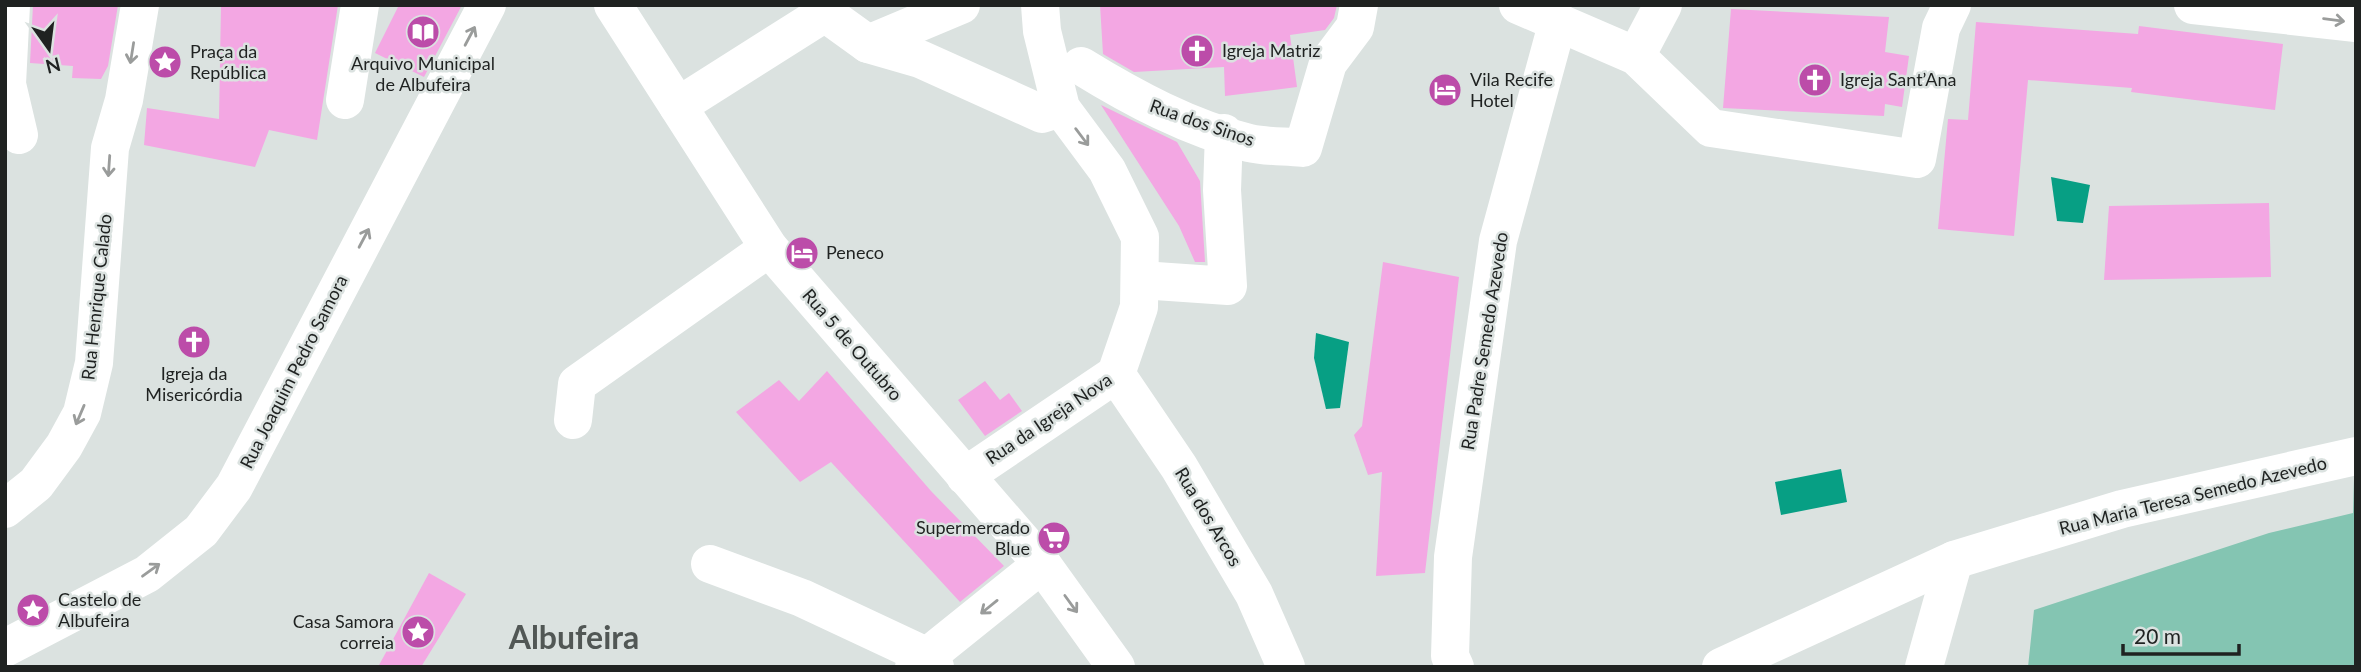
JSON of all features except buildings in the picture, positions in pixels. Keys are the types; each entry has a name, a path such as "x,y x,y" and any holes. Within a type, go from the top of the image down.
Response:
{"street":[{"path":"11,5 7,85 19,135"},
{"name":"Rua Henrique Calado","path":"5,509 36,484 64,446 82,413 94,363 110,148 124,100 140,5"},
{"path":"345,100 360,5"},
{"name":"Rua Joaquim Pedro Samora","path":"5,649 147,574 201,531 234,487 486,5"},
{"name":"Rua 5 de Outubro","path":"613,5 769,248 1042,564 1116,667"},
{"path":"867,44 961,5"},
{"name":"Rua da Igreja Nova","path":"965,476 1116,374 1139,307 1140,237 1107,170 1060,108 1042,31 1040,5"},
{"name":"Rua dos Sinos","path":"1081,66 1140,102 1224,134 1250,143 1303,148 1328,63 1355,27 1359,5"},
{"path":"1518,5 1636,56 1711,128 1917,159 1941,28 1952,5"},
{"path":"1636,56 1663,5"},
{"path":"2193,5 2265,8 2356,23"},
{"path":"678,106 822,9 867,44 920,60 1042,114 1060,108"},
{"name":"Rua Padre Semedo Azevedo","path":"1455,667 1450,656 1453,557 1498,241 1558,21"},
{"path":"1141,280 1228,286 1222,190 1224,134"},
{"path":"573,420 577,384 769,248"},
{"name":"Rua dos Arcos","path":"1116,374 1179,467 1254,594 1286,667"},
{"name":"Rua Maria Teresa Semedo Azevedo","path":"1721,667 1954,560 2122,509 2356,456"},
{"path":"1924,667 1954,560"},
{"path":"710,564 802,598 926,664 1042,564"}],"shaded area":[{"path":"2051,177 2090,185 2083,223 2057,221"},
{"path":"1316,333 1349,342 1340,408 1326,409 1314,358"},
{"path":"1841,469 1847,502 1781,515 1775,482"},
{"path":"2354,479 2356,667 2028,667 2034,610 2269,533 2353,513"}],"place":[{"name":"Arquivo Municipal de Albufeira","path":"423,32"},
{"name":"Igreja Matriz","path":"1197,51"},
{"name":"Praça da República","path":"165,62"},
{"name":"Igreja Sant’Ana","path":"1815,80"},
{"name":"Vila Recife Hotel","path":"1445,90"},
{"name":"Peneco","path":"802,253"},
{"name":"Igreja da Misericórdia","path":"194,342"},
{"name":"Supermercado Blue","path":"1054,538"},
{"name":"Castelo de Albufeira","path":"33,610"},
{"name":"Casa Samora correia","path":"418,632"}],"district":[{"name":"Albufeira","path":"574,638"}]}
